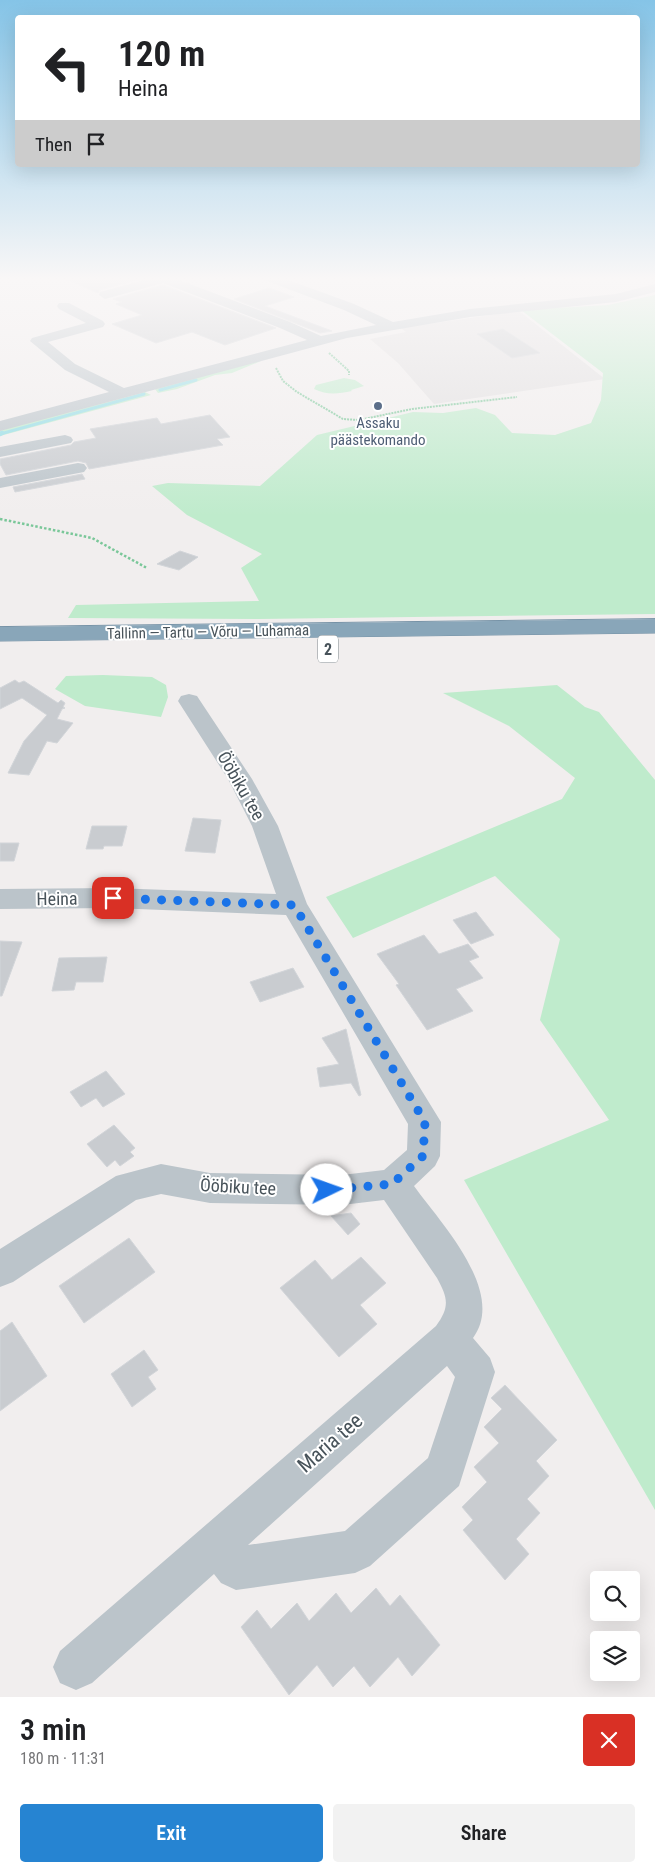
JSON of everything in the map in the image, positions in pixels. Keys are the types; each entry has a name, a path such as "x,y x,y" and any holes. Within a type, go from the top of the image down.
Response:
{"highway":[{"name":"Tallinn — Tartu — Võru — Luhamaa","path":"0,634 655,626"},
{"name":"Tallinn — Tartu — Võru — Luhamaa","path":"0,652 655,645"}],"street":[{"path":"58,357 70,367 124,394"},
{"path":"0,426 124,394 253,357"},
{"path":"0,452 65,440"},
{"path":"0,483 78,468"},
{"name":"Ööbiku tee","path":"0,1270 128,1187 161,1179 210,1188 299,1191 342,1190 392,1184 423,1156 425,1122 294,905 265,826 257,810 240,779 189,701"},
{"name":"Heina","path":"0,900 113,898 294,905"},
{"name":"Maria tee","path":"76,1667 449,1339 462,1322 465,1307 462,1288 450,1266 392,1184"},
{"path":"218,1542 236,1568 355,1551 444,1471 476,1372 449,1339"}],"path":[{"path":"337,357 349,371 350,375"},
{"path":"275,367 282,381 343,419 359,420 412,409 517,397"},
{"path":"0,519 92,538 110,546 132,562 147,568"}],"shaded area":[{"path":"391,357 577,357 605,379 434,404"}],"green space":[{"path":"582,357 655,357 655,614 259,619 68,618 76,605 259,601 241,568 262,554 187,515 152,486 168,483 260,486 317,435 413,412 443,413 476,408 495,415 512,433 555,435 591,423 601,400 603,373"},
{"path":"258,360 261,361 232,373 215,375 177,389 158,393 155,389"},
{"path":"344,378 355,380 364,386 352,391 337,393 328,393 314,389 316,385"},
{"path":"145,392 151,395 0,436 0,430"},
{"path":"66,676 152,677 166,685 168,697 161,717 85,706 55,689"},
{"path":"557,685 585,707 599,712 655,780 655,1510 464,1180 609,1120 540,1020 560,939 495,876 353,938 326,897 562,799 575,778 509,726 443,693"}],"building":[{"path":"210,415 230,437 217,439 223,445 89,469 86,463 78,461 6,475 0,464 0,459 96,438 90,429 157,418 161,424"},
{"path":"82,474 85,479 15,492 13,487"},
{"path":"180,551 198,557 179,570 157,564"},
{"path":"15,680 19,683 24,681 58,703 61,700 65,703 63,707 65,708 62,709 57,719 73,723 57,743 47,741 29,775 8,773 24,741 47,715 22,698 0,709 0,688"},
{"path":"193,818 221,820 215,853 185,851"},
{"path":"92,826 127,826 122,846 86,849"},
{"path":"0,843 19,843 14,861 0,861"},
{"path":"476,912 494,935 471,944 453,920"},
{"path":"424,935 439,954 468,944 479,957 469,961 483,978 456,989 473,1011 427,1030 396,985 399,984 377,954"},
{"path":"0,941 22,942 2,996 0,996"},
{"path":"107,957 103,982 76,982 74,990 52,991 59,958"},
{"path":"293,968 304,987 260,1002 250,982"},
{"path":"346,1029 361,1095 359,1096 351,1083 320,1087 317,1068 339,1064 322,1038"},
{"path":"106,1071 125,1094 103,1107 96,1098 81,1107 70,1092"},
{"path":"114,1125 135,1148 130,1152 134,1156 120,1166 115,1160 107,1167 87,1144"},
{"path":"351,1213 360,1224 348,1235 331,1216"},
{"path":"129,1238 155,1272 84,1323 59,1286"},
{"path":"361,1257 386,1283 360,1305 377,1324 339,1357 280,1288 315,1260 332,1280"},
{"path":"12,1322 47,1376 0,1411 0,1331"},
{"path":"144,1350 158,1370 148,1377 156,1389 132,1407 111,1374"},
{"path":"505,1385 557,1440 536,1461 549,1476 527,1499 540,1513 516,1539 529,1554 505,1580 463,1530 473,1520 462,1507 487,1482 474,1467 499,1443 484,1427 502,1409 491,1398"},
{"path":"376,1588 390,1606 400,1595 440,1645 412,1676 398,1657 370,1687 354,1666 333,1687 317,1665 289,1695 241,1627 257,1610 271,1629 297,1603 309,1621 336,1593 351,1613"}],"waterway":[{"path":"160,390 196,380"},
{"path":"2,433 0,434 144,394"}],"place":[{"name":"Assaku päästekomando","path":"378,406"}],"route":[{"path":"113,898 294,905 425,1122 423,1156 392,1184 327,1190"}]}
